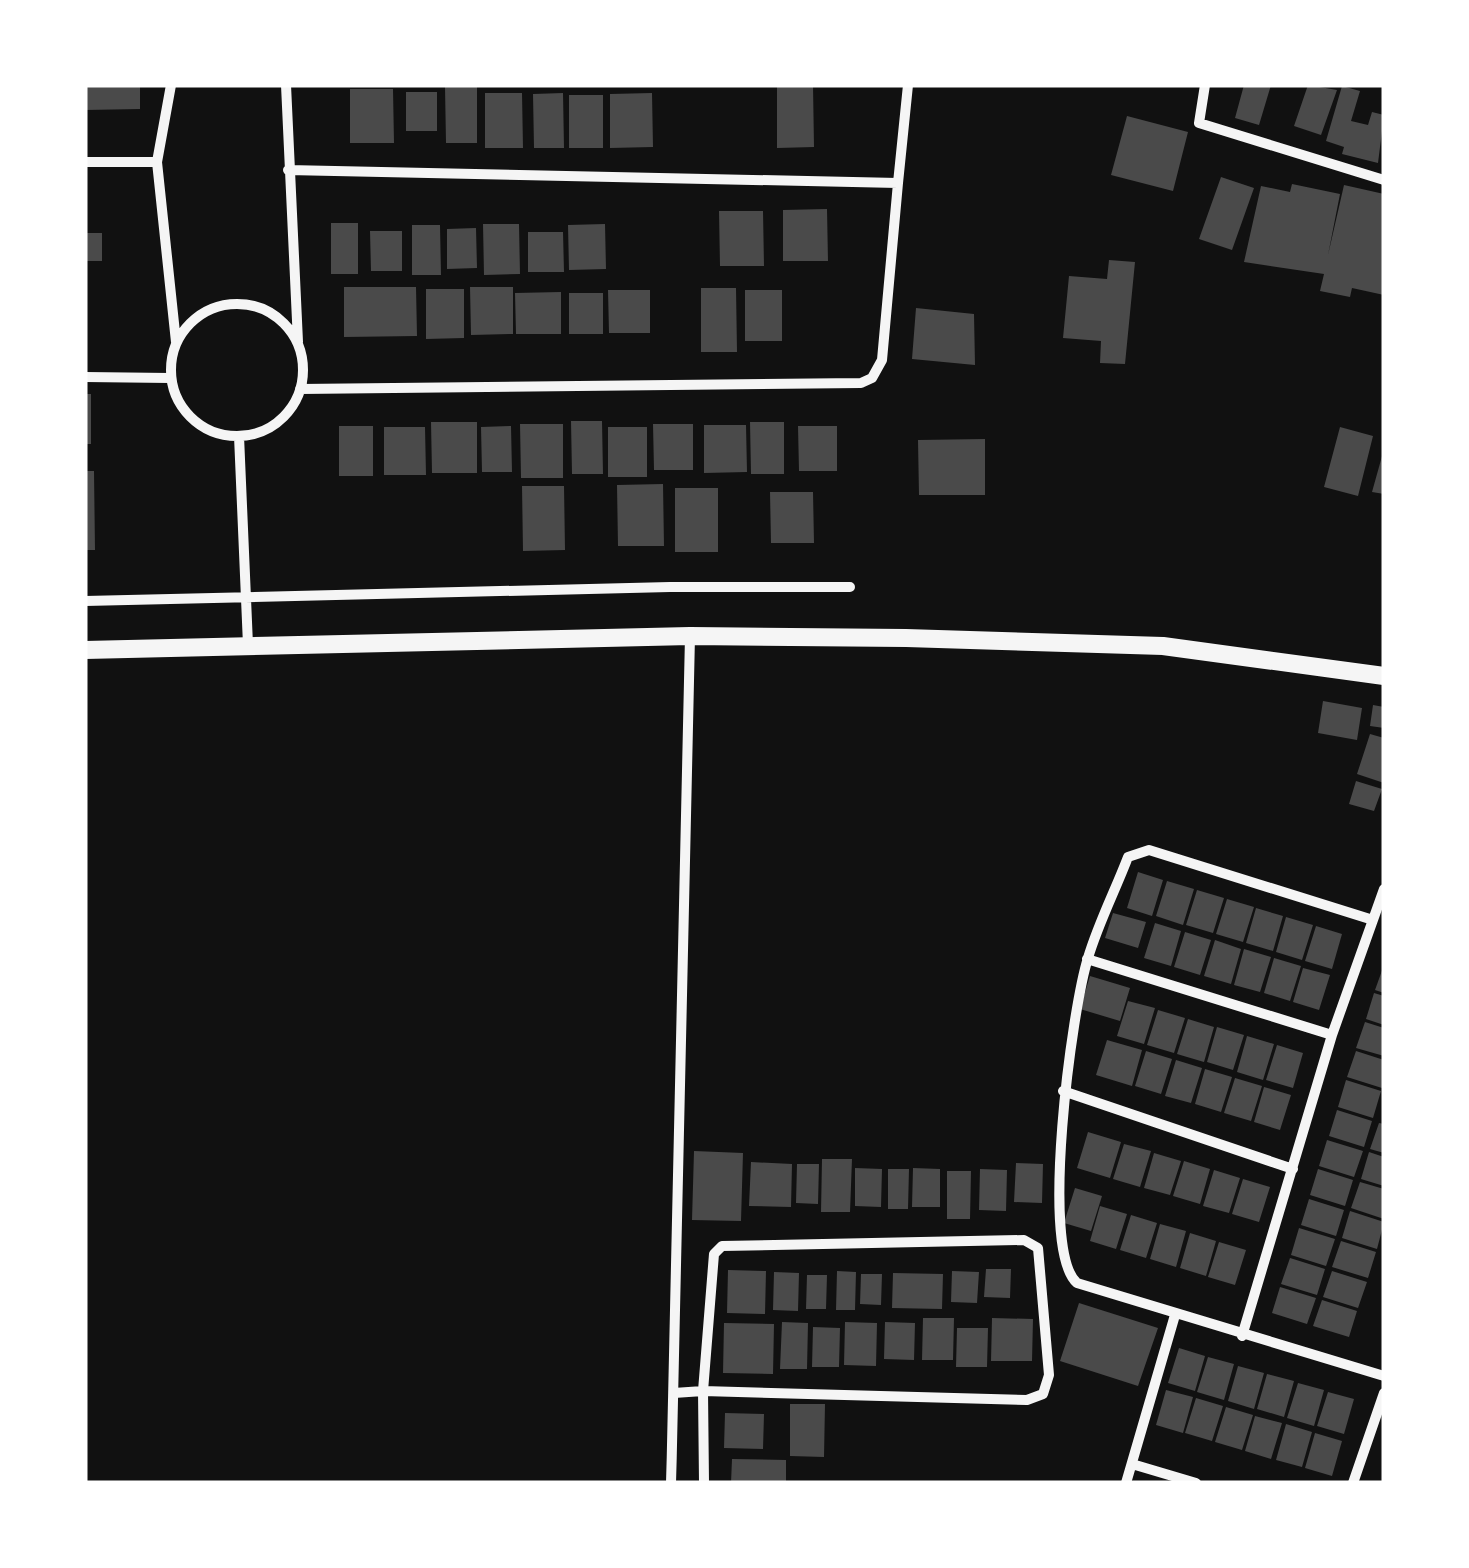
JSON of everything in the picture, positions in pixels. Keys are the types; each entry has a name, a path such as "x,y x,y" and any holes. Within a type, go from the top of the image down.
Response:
{"street":[{"path":"171,85 158,162 176,342 170,378 174,394 194,420 207,429 239,436 255,433 283,417 300,389 286,85"},
{"path":"300,389 861,383 872,378 882,360 908,85"},
{"path":"1205,85 1198,123 1384,180"},
{"path":"85,162 158,162"},
{"path":"288,170 898,182"},
{"path":"176,342 201,314 238,303 274,314 298,343"},
{"path":"85,377 170,378"},
{"path":"239,436 248,644"},
{"path":"85,602 670,586 850,587"},
{"path":"671,1483 690,636"},
{"path":"85,650 690,636 1146,645 1384,676"},
{"path":"1373,920 1149,850 1136,851 1128,858 1087,959 1063,1091 1059,1189 1071,1278 1242,1336 1384,1376"},
{"path":"1242,1336 1332,1036 1384,889"},
{"path":"1087,959 1332,1036"},
{"path":"1063,1091 1293,1169"},
{"path":"674,1393 703,1390 1027,1400 1043,1394 1050,1375 1038,1248 1024,1240 722,1246 714,1254 703,1390 704,1483"},
{"path":"1126,1483 1175,1315"},
{"path":"1353,1483 1384,1394"},
{"path":"1132,1464 1196,1483"}],"building":[{"path":"85,85 140,85 140,109 85,110"},
{"path":"777,85 813,85 814,147 777,148"},
{"path":"1244,85 1271,85 1259,125 1235,118"},
{"path":"1308,85 1337,90 1321,135 1294,126"},
{"path":"1342,86 1360,91 1351,121 1368,125 1372,112 1384,115 1378,163 1342,154 1344,147 1326,141"},
{"path":"445,87 477,87 477,143 446,143"},
{"path":"350,89 393,89 394,143 350,143"},
{"path":"406,92 437,92 437,131 406,131"},
{"path":"485,93 522,93 523,148 485,148"},
{"path":"563,93 564,148 534,148 533,94"},
{"path":"652,93 653,147 610,148 610,94"},
{"path":"569,95 603,95 603,148 569,148"},
{"path":"1127,116 1188,132 1173,191 1111,175"},
{"path":"1221,177 1254,188 1232,250 1199,239"},
{"path":"1292,184 1340,194 1328,255 1344,185 1384,194 1384,295 1352,288 1350,297 1320,291 1324,274 1244,262 1261,186 1290,192"},
{"path":"827,209 828,261 783,261 783,210"},
{"path":"719,211 763,211 764,266 720,266"},
{"path":"331,223 358,223 358,274 331,274"},
{"path":"483,224 519,224 520,274 484,275"},
{"path":"605,224 606,269 569,270 568,225"},
{"path":"412,225 440,225 441,275 412,275"},
{"path":"476,228 477,268 447,269 447,229"},
{"path":"370,231 402,231 402,271 371,271"},
{"path":"528,232 563,232 564,272 528,272"},
{"path":"85,233 102,233 102,261 85,261"},
{"path":"1109,260 1135,262 1125,364 1100,363 1101,341 1063,338 1069,276 1107,279"},
{"path":"344,287 416,287 417,336 344,337"},
{"path":"470,287 513,287 513,334 471,335"},
{"path":"701,288 736,288 737,352 701,352"},
{"path":"426,289 464,289 464,338 426,339"},
{"path":"608,290 650,290 650,333 609,333"},
{"path":"745,290 782,290 782,341 745,341"},
{"path":"561,292 561,334 516,334 515,293"},
{"path":"569,293 603,293 603,334 569,334"},
{"path":"916,308 974,314 975,365 912,359"},
{"path":"85,394 91,394 91,444 85,444"},
{"path":"571,421 602,421 603,474 572,474"},
{"path":"431,422 477,422 477,473 432,473"},
{"path":"750,422 784,422 784,474 751,474"},
{"path":"520,424 563,424 563,478 521,478"},
{"path":"653,424 693,424 693,470 654,470"},
{"path":"704,425 746,425 747,472 704,473"},
{"path":"339,426 373,426 373,476 339,476"},
{"path":"511,426 512,472 482,472 481,427"},
{"path":"798,426 837,426 837,471 799,471"},
{"path":"384,427 425,427 426,475 384,475"},
{"path":"608,427 647,427 647,477 608,477"},
{"path":"1340,427 1373,436 1358,496 1324,487"},
{"path":"985,439 985,495 919,495 918,440"},
{"path":"1384,449 1384,494 1372,492"},
{"path":"85,471 94,471 95,550 85,550"},
{"path":"663,484 664,546 618,546 617,485"},
{"path":"522,486 564,486 565,550 523,551"},
{"path":"675,488 718,488 718,552 675,552"},
{"path":"770,492 813,492 814,543 771,543"},
{"path":"1323,701 1362,708 1357,740 1318,733"},
{"path":"1373,705 1384,707 1384,728 1370,726"},
{"path":"1370,734 1384,738 1384,783 1357,774"},
{"path":"1356,781 1382,789 1374,811 1349,804"},
{"path":"1138,872 1163,880 1152,916 1127,908"},
{"path":"1167,881 1194,889 1183,925 1156,916"},
{"path":"1197,890 1224,898 1213,933 1186,925"},
{"path":"1227,899 1254,907 1243,942 1216,934"},
{"path":"1256,908 1283,916 1273,951 1246,943"},
{"path":"1113,913 1146,922 1138,948 1105,938"},
{"path":"1286,917 1313,925 1302,960 1276,952"},
{"path":"1155,923 1181,931 1171,966 1144,958"},
{"path":"1316,926 1342,934 1332,969 1305,961"},
{"path":"1185,932 1211,940 1200,975 1174,967"},
{"path":"1215,940 1241,949 1231,984 1204,976"},
{"path":"1244,949 1271,957 1260,992 1234,985"},
{"path":"1274,958 1301,966 1290,1001 1264,993"},
{"path":"1384,965 1384,993 1375,990"},
{"path":"1303,968 1330,975 1319,1010 1293,1002"},
{"path":"1090,976 1130,988 1120,1021 1080,1009"},
{"path":"1374,993 1384,996 1384,1025 1366,1019"},
{"path":"1128,1001 1155,1008 1144,1044 1117,1036"},
{"path":"1158,1010 1185,1018 1174,1053 1147,1045"},
{"path":"1188,1019 1214,1027 1204,1062 1177,1054"},
{"path":"1365,1022 1384,1028 1384,1056 1356,1048"},
{"path":"1217,1027 1244,1035 1233,1070 1207,1062"},
{"path":"1247,1036 1274,1044 1263,1080 1237,1072"},
{"path":"1107,1040 1142,1050 1132,1086 1096,1075"},
{"path":"1277,1045 1303,1053 1293,1088 1266,1080"},
{"path":"1146,1051 1172,1059 1161,1094 1135,1086"},
{"path":"1356,1051 1384,1060 1382,1088 1347,1077"},
{"path":"1176,1060 1202,1068 1191,1103 1165,1096"},
{"path":"1205,1069 1232,1077 1221,1112 1195,1104"},
{"path":"1235,1078 1262,1086 1251,1121 1224,1113"},
{"path":"1346,1080 1381,1091 1373,1118 1338,1107"},
{"path":"1264,1087 1291,1095 1280,1130 1254,1122"},
{"path":"1337,1110 1372,1121 1364,1147 1329,1136"},
{"path":"1379,1123 1384,1124 1384,1153 1370,1149"},
{"path":"1088,1132 1121,1142 1110,1178 1077,1168"},
{"path":"1327,1140 1363,1151 1354,1177 1319,1166"},
{"path":"1124,1144 1151,1151 1140,1187 1113,1179"},
{"path":"694,1151 743,1153 741,1221 692,1220"},
{"path":"1369,1152 1384,1157 1384,1186 1361,1179"},
{"path":"1154,1153 1181,1161 1170,1195 1144,1188"},
{"path":"822,1159 852,1159 850,1212 821,1212"},
{"path":"1184,1161 1210,1169 1200,1204 1173,1196"},
{"path":"751,1162 792,1164 791,1207 749,1206"},
{"path":"1016,1163 1043,1164 1042,1203 1014,1202"},
{"path":"797,1164 819,1164 818,1204 796,1203"},
{"path":"855,1168 882,1169 881,1207 855,1206"},
{"path":"913,1168 940,1169 940,1207 912,1207"},
{"path":"888,1169 909,1169 908,1209 888,1209"},
{"path":"980,1169 1007,1170 1006,1211 979,1210"},
{"path":"1318,1169 1353,1180 1345,1206 1310,1195"},
{"path":"1214,1170 1240,1178 1229,1213 1203,1206"},
{"path":"947,1171 971,1171 970,1219 947,1219"},
{"path":"1243,1179 1270,1187 1259,1222 1232,1214"},
{"path":"1360,1182 1384,1189 1384,1219 1351,1208"},
{"path":"1075,1188 1102,1196 1091,1231 1064,1223"},
{"path":"1309,1199 1344,1210 1336,1236 1301,1225"},
{"path":"1100,1206 1127,1214 1116,1249 1090,1241"},
{"path":"1350,1211 1384,1222 1377,1249 1342,1238"},
{"path":"1131,1215 1157,1223 1146,1258 1120,1250"},
{"path":"1160,1224 1186,1231 1176,1267 1150,1259"},
{"path":"1299,1228 1335,1239 1326,1266 1291,1255"},
{"path":"1190,1233 1216,1241 1206,1276 1180,1268"},
{"path":"1341,1241 1376,1252 1368,1278 1332,1267"},
{"path":"1219,1242 1246,1250 1235,1285 1208,1277"},
{"path":"1290,1258 1325,1269 1317,1295 1281,1284"},
{"path":"986,1269 1011,1269 1010,1298 984,1297"},
{"path":"728,1270 766,1271 765,1314 727,1313"},
{"path":"837,1271 856,1272 855,1310 836,1310"},
{"path":"952,1271 979,1272 977,1303 951,1302"},
{"path":"1332,1271 1367,1282 1358,1308 1323,1297"},
{"path":"774,1272 799,1273 798,1311 773,1310"},
{"path":"893,1273 943,1274 942,1309 892,1308"},
{"path":"861,1274 882,1274 881,1305 860,1304"},
{"path":"807,1275 827,1275 826,1309 806,1309"},
{"path":"1280,1287 1316,1298 1307,1324 1272,1313"},
{"path":"1322,1300 1357,1311 1349,1337 1313,1326"},
{"path":"1079,1303 1158,1328 1138,1386 1060,1361"},
{"path":"923,1318 954,1318 953,1360 922,1360"},
{"path":"992,1318 1033,1319 1032,1361 991,1361"},
{"path":"782,1322 808,1323 807,1369 780,1369"},
{"path":"845,1322 877,1323 876,1366 844,1365"},
{"path":"885,1322 915,1323 914,1360 884,1359"},
{"path":"724,1323 774,1324 773,1374 723,1373"},
{"path":"813,1327 840,1328 839,1367 812,1367"},
{"path":"957,1328 988,1328 987,1367 956,1367"},
{"path":"1179,1348 1205,1356 1195,1391 1168,1383"},
{"path":"1208,1357 1234,1364 1224,1400 1197,1392"},
{"path":"1238,1366 1264,1373 1254,1409 1228,1401"},
{"path":"1267,1374 1294,1381 1284,1417 1257,1409"},
{"path":"1298,1383 1324,1390 1314,1426 1287,1418"},
{"path":"1166,1390 1193,1397 1183,1433 1156,1425"},
{"path":"1328,1392 1354,1399 1344,1434 1317,1426"},
{"path":"1196,1398 1223,1406 1212,1441 1185,1433"},
{"path":"790,1404 825,1404 824,1457 790,1456"},
{"path":"1226,1407 1253,1415 1242,1450 1215,1442"},
{"path":"725,1413 764,1414 763,1449 724,1448"},
{"path":"1255,1416 1282,1423 1271,1459 1245,1451"},
{"path":"1286,1424 1312,1432 1302,1467 1276,1460"},
{"path":"1315,1433 1342,1441 1332,1476 1305,1468"},
{"path":"732,1459 786,1460 786,1483 731,1483"}]}
